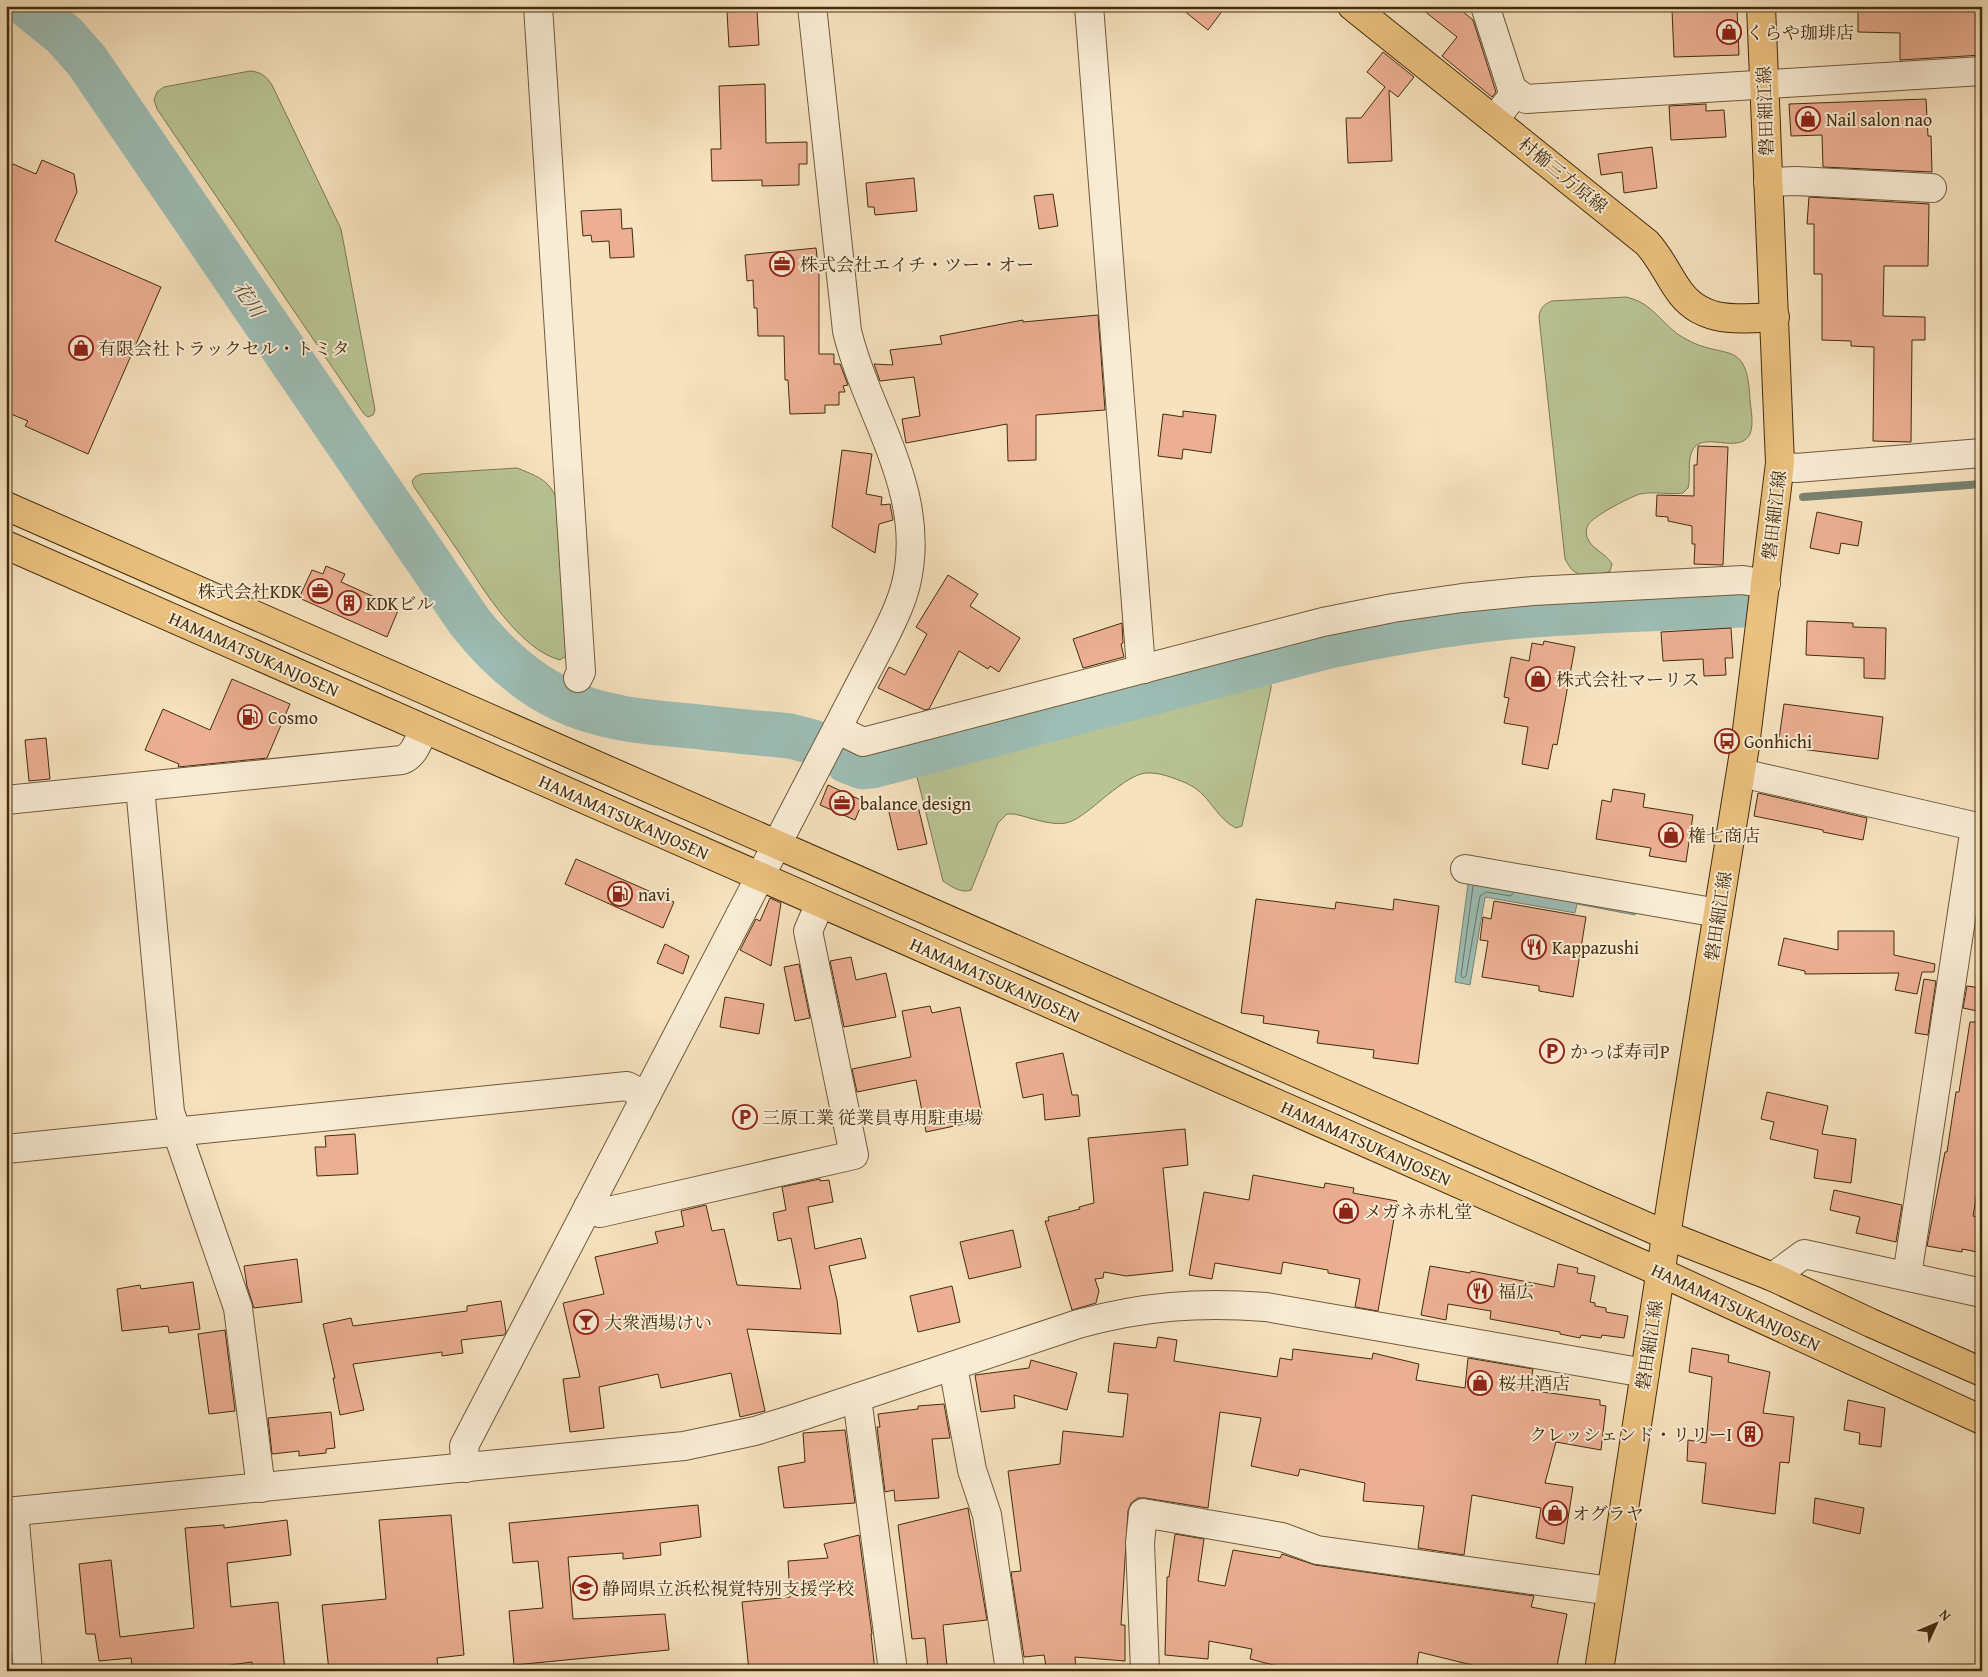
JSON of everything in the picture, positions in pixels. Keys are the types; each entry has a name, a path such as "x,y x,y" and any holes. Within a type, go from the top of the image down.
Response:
{"main road":[{"name":"村櫛三方原線","path":"1352,6 1647,243 1678,290 1700,310 1730,319 1774,317"},
{"name":"磐田細江線","path":"1599,1671 1660,1272 1741,773 1780,466 1761,6"},
{"name":"HAMAMATSUKANJOSEN","path":"6,506 1666,1235 1773,1277 1982,1372"},
{"name":"HAMAMATSUKANJOSEN","path":"6,545 1660,1272 1982,1420"}],"street":[{"path":"538,6 581,672 578,678"},
{"path":"466,1468 464,1446 897,613 906,583 910,553 910,522 906,492 858,369 847,331 812,6"},
{"path":"1089,6 1140,654 1144,669"},
{"path":"1485,6 1512,89 1526,99 1982,71"},
{"path":"1494,120 1516,92"},
{"path":"1768,182 1796,181 1932,188"},
{"path":"1780,466 1796,468 1982,454"},
{"path":"836,728 863,742 1323,622 1428,602 1568,589 1743,580 1766,584"},
{"path":"6,800 402,760 410,757 424,729"},
{"path":"1741,773 1978,828 1907,1276"},
{"path":"140,786 170,1112 238,1308 261,1488"},
{"path":"1465,869 1718,913"},
{"path":"588,1207 600,1213 854,1155 808,931 820,903"},
{"path":"6,1149 627,1086 646,1096"},
{"path":"1773,1277 1804,1254 1982,1293"},
{"path":"28,1671 10,1512 684,1446 755,1431 1078,1324 1115,1314 1190,1304 1266,1307 1645,1373"},
{"path":"954,1366 972,1470 987,1515 1010,1671"},
{"path":"857,1398 893,1671"},
{"path":"1145,1671 1140,1543 1143,1513 1282,1537 1317,1550 1611,1591"}],"green space":[{"path":"250,71 263,75 272,85 341,229 375,410 373,415 368,417 364,414 157,109 154,100 157,92 164,87"},
{"path":"1626,297 1644,304 1684,338 1698,345 1731,354 1739,359 1748,380 1752,426 1750,434 1745,440 1738,443 1704,442 1697,445 1692,451 1689,464 1688,488 1683,493 1640,494 1612,507 1591,521 1587,529 1589,541 1612,564 1610,571 1598,575 1583,575 1573,571 1565,559 1539,317 1543,307 1552,301"},
{"path":"517,468 534,475 546,483 562,511 569,654 560,660 545,654 530,644 504,617 414,487 412,481 421,474"},
{"path":"1259,676 1266,677 1271,681 1271,688 1242,826 1236,828 1229,824 1194,787 1156,773 1139,774 1124,783 1084,814 1066,823 1053,823 1007,814 998,823 971,890 960,890 943,881 917,777 917,771 920,766"}],"water":[{"path":"1469,877 1636,910 1635,915 1577,904 1575,913 1485,897 1470,985 1455,982"}],"building":[{"path":"1178,6 1226,6 1208,30"},
{"path":"1418,6 1456,6 1473,20 1496,92 1492,97 1442,56 1457,37"},
{"path":"1858,6 1982,6 1982,55 1900,60 1900,33 1858,32"},
{"path":"1737,9 1739,55 1674,57 1672,10"},
{"path":"757,11 759,45 729,47 727,12"},
{"path":"1383,52 1414,77 1398,97 1389,90 1392,161 1348,163 1346,118 1361,118 1385,87 1367,72"},
{"path":"765,84 766,143 807,142 807,164 799,164 799,185 762,186 762,180 712,181 711,149 721,149 719,86"},
{"path":"1926,99 1928,136 1931,136 1932,172 1823,167 1822,135 1791,136 1789,104"},
{"path":"1706,104 1706,111 1724,110 1726,137 1671,140 1669,106"},
{"path":"1652,147 1657,188 1624,193 1622,172 1601,175 1598,154"},
{"path":"42,160 74,174 77,192 55,241 161,287 88,454 25,426 28,421 6,412 6,180 13,164 36,174"},
{"path":"914,178 917,211 875,215 874,207 868,207 866,183"},
{"path":"1053,194 1058,226 1039,229 1034,196"},
{"path":"1809,197 1929,204 1928,266 1884,266 1883,316 1925,317 1925,340 1912,340 1911,442 1873,441 1874,347 1851,346 1851,341 1822,340 1822,274 1814,274 1814,224 1807,224"},
{"path":"621,209 622,229 632,228 634,257 610,258 609,241 592,242 591,235 583,236 581,211"},
{"path":"816,248 819,274 819,354 834,354 834,364 840,364 848,385 843,386 845,392 839,392 839,405 825,405 825,413 790,414 788,380 785,380 784,336 758,336 753,280 747,281 745,255"},
{"path":"1098,315 1105,410 1036,415 1036,460 1008,461 1007,424 906,443 902,419 920,416 914,377 880,381 874,364 893,365 890,350 942,344 940,336 1023,320 1023,322"},
{"path":"1183,411 1216,415 1211,453 1183,449 1182,459 1158,456 1163,414 1183,417"},
{"path":"1698,446 1728,447 1723,565 1694,564 1695,544 1692,544 1692,526 1668,521 1668,517 1656,516 1657,495 1694,496 1694,465 1697,465"},
{"path":"842,450 872,454 866,494 882,497 881,505 890,504 893,520 879,524 875,553 832,527"},
{"path":"1817,512 1862,522 1858,546 1841,543 1839,554 1810,548"},
{"name":"KDKビル","path":"326,566 345,574 341,582 399,608 387,637 299,598 312,570 323,574"},
{"path":"948,575 978,594 970,606 1020,638 999,672 990,666 988,669 959,651 929,709 925,710 878,688 889,667 905,675 927,634 916,627"},
{"path":"1807,621 1853,623 1853,627 1886,628 1885,679 1864,678 1864,658 1806,655"},
{"path":"1122,623 1123,643 1121,644 1124,657 1083,668 1073,639"},
{"path":"1731,628 1733,658 1725,658 1726,675 1704,676 1703,659 1663,661 1661,632"},
{"name":"株式会社マーリス","path":"1544,641 1575,647 1557,745 1553,744 1548,769 1522,764 1528,727 1504,723 1509,698 1504,697 1511,657 1529,661 1532,643 1543,645"},
{"path":"232,679 290,704 267,758 178,767 179,764 145,750 163,709 210,730"},
{"path":"1784,704 1883,717 1878,759 1778,746"},
{"path":"46,738 50,779 29,781 25,740"},
{"path":"828,785 863,801 855,820 820,805"},
{"path":"1613,789 1645,794 1643,807 1693,815 1686,862 1649,856 1651,848 1596,839 1602,800 1611,802"},
{"path":"1758,793 1867,818 1863,840 1754,816"},
{"path":"917,802 927,844 898,850 888,808"},
{"path":"576,859 674,902 663,928 565,884"},
{"path":"770,898 781,903 771,966 740,950 756,919 760,921"},
{"path":"1256,899 1335,909 1336,902 1393,910 1394,899 1439,906 1418,1064 1373,1058 1374,1050 1317,1043 1319,1031 1263,1023 1264,1016 1241,1013"},
{"path":"1494,901 1586,917 1573,997 1539,991 1539,986 1482,977 1488,941 1480,940 1483,917 1491,919"},
{"path":"1838,931 1894,931 1894,955 1935,964 1934,972 1922,972 1917,994 1895,990 1899,973 1805,974 1805,971 1778,965 1784,938 1838,950"},
{"path":"665,944 689,956 683,974 657,963"},
{"path":"851,957 856,980 886,973 896,1017 844,1027 830,961"},
{"path":"799,964 810,1018 795,1021 784,967"},
{"path":"1924,979 1936,981 1928,1035 1915,1033"},
{"path":"1967,986 1982,988 1982,1012 1963,1008"},
{"path":"725,997 764,1004 759,1034 720,1027"},
{"path":"930,1006 932,1013 960,1007 983,1120 926,1132 916,1080 857,1092 852,1069 911,1057 902,1011"},
{"path":"1970,1022 1982,1022 1982,1165 1973,1216 1982,1218 1982,1253 1962,1249 1962,1252 1927,1246 1945,1152 1947,1152 1956,1092 1959,1092"},
{"path":"1063,1053 1072,1095 1078,1095 1080,1116 1045,1120 1043,1094 1023,1098 1016,1063"},
{"path":"1767,1092 1828,1106 1822,1134 1856,1139 1851,1183 1814,1178 1818,1150 1770,1139 1774,1122 1761,1119"},
{"path":"1185,1129 1188,1165 1163,1168 1173,1271 1126,1276 1104,1272 1103,1278 1095,1279 1099,1291 1096,1303 1072,1310 1045,1221 1049,1221 1048,1217 1080,1209 1079,1207 1094,1203 1088,1138"},
{"path":"355,1134 358,1174 317,1176 315,1147 326,1147 325,1136"},
{"path":"1253,1175 1324,1188 1325,1183 1354,1188 1353,1193 1397,1201 1378,1311 1355,1307 1360,1279 1328,1273 1328,1270 1283,1262 1281,1274 1215,1263 1212,1279 1189,1275 1204,1192 1249,1200"},
{"path":"820,1179 820,1181 829,1180 833,1202 808,1207 815,1249 861,1238 866,1258 829,1266 837,1300 841,1334 747,1329 765,1411 740,1417 731,1373 661,1388 658,1374 599,1387 604,1428 570,1432 563,1379 580,1377 563,1303 604,1294 595,1257 658,1243 655,1232 684,1226 681,1211 706,1205 712,1231 724,1229 737,1285 801,1289 791,1238 778,1241 773,1213 786,1210 782,1187"},
{"path":"1834,1190 1902,1205 1896,1242 1856,1233 1860,1217 1830,1210"},
{"path":"1013,1230 1021,1267 969,1279 960,1242"},
{"path":"297,1259 302,1302 254,1308 247,1286 244,1266"},
{"path":"1558,1264 1578,1268 1577,1273 1595,1276 1590,1302 1595,1303 1595,1306 1606,1308 1606,1312 1628,1316 1624,1338 1602,1335 1601,1338 1581,1335 1580,1338 1560,1334 1560,1332 1490,1319 1491,1311 1448,1304 1446,1320 1421,1315 1430,1266 1470,1273 1471,1271 1554,1287"},
{"path":"193,1282 200,1329 169,1333 168,1326 122,1331 117,1289 140,1285 141,1289"},
{"path":"952,1286 960,1322 918,1332 910,1296"},
{"path":"501,1301 506,1332 504,1335 461,1340 463,1353 442,1356 442,1352 353,1364 364,1410 340,1415 333,1378 335,1378 323,1324 351,1318 353,1326 467,1311 467,1306"},
{"path":"225,1330 235,1411 209,1414 198,1334"},
{"path":"1158,1337 1177,1340 1174,1361 1277,1377 1280,1358 1292,1360 1293,1349 1372,1359 1373,1353 1419,1364 1416,1380 1465,1388 1468,1358 1533,1369 1529,1390 1600,1400 1600,1405 1606,1406 1601,1450 1556,1442 1545,1483 1573,1487 1564,1544 1536,1538 1541,1508 1472,1495 1464,1555 1418,1548 1424,1506 1363,1501 1365,1483 1300,1469 1298,1476 1251,1466 1261,1418 1220,1412 1208,1508 1145,1498 1138,1498 1131,1503 1128,1511 1121,1625 1125,1625 1125,1661 1075,1657 1076,1671 1047,1671 1044,1655 1024,1657 1011,1572 1021,1571 1008,1471 1060,1464 1063,1431 1123,1437 1128,1394 1108,1392 1114,1343 1156,1348"},
{"path":"1692,1348 1729,1355 1728,1362 1770,1372 1763,1413 1794,1417 1789,1463 1780,1462 1775,1514 1702,1503 1706,1463 1687,1461 1688,1440 1706,1443 1712,1377 1689,1372"},
{"path":"1031,1360 1077,1373 1067,1410 1014,1395 1015,1408 981,1412 975,1375 1029,1368"},
{"path":"1848,1400 1885,1408 1881,1447 1859,1444 1860,1433 1844,1430"},
{"path":"944,1404 950,1438 932,1439 939,1498 895,1501 894,1490 885,1492 877,1427 880,1427 878,1414 918,1409 918,1406"},
{"path":"331,1412 335,1448 326,1449 326,1453 299,1456 299,1451 272,1454 268,1418"},
{"path":"845,1430 855,1503 784,1508 778,1467 805,1462 803,1433"},
{"path":"1815,1498 1864,1508 1860,1534 1813,1523"},
{"path":"698,1505 701,1537 660,1543 661,1555 623,1559 623,1553 568,1557 573,1619 665,1614 669,1650 514,1665 509,1611 543,1608 538,1561 513,1563 509,1523"},
{"path":"968,1508 987,1620 943,1625 947,1667 928,1669 925,1638 912,1639 898,1525"},
{"path":"451,1515 464,1655 437,1658 438,1671 329,1671 322,1605 386,1599 379,1520"},
{"path":"287,1520 291,1555 227,1563 231,1607 278,1602 285,1671 253,1671 252,1662 209,1668 210,1671 133,1671 131,1658 99,1661 95,1634 86,1634 79,1564 111,1560 120,1637 194,1628 185,1528 224,1525 224,1528"},
{"path":"1175,1534 1204,1539 1198,1581 1225,1586 1233,1550 1280,1558 1282,1554 1315,1565 1534,1596 1531,1607 1567,1614 1556,1671 1471,1671 1472,1665 1419,1652 1416,1671 1297,1671 1250,1659 1252,1649 1209,1641 1208,1659 1165,1655 1167,1577 1169,1577"},
{"path":"859,1535 875,1671 749,1671 742,1602 790,1597 788,1561 828,1558 824,1544"}],"waterway":[{"name":"花川","path":"28,6 64,35 87,61 469,621 499,655 522,675 547,692 592,711 625,719 790,736 813,742"},
{"path":"1803,497 1982,484"},
{"path":"847,761 863,767 872,766 1329,646 1392,633 1456,623 1529,615 1742,605"}],"place":[{"name":"くらや珈琲店","path":"1729,32"},
{"name":"Nail salon nao","path":"1808,119"},
{"name":"株式会社エイチ・ツー・オー","path":"782,264"},
{"name":"有限会社トラックセル・トミタ","path":"81,348"},
{"name":"株式会社KDK","path":"320,591"},
{"name":"KDKビル","path":"349,603"},
{"name":"株式会社マーリス","path":"1538,679"},
{"name":"Cosmo","path":"250,717"},
{"name":"Gonhichi","path":"1727,741"},
{"name":"balance design","path":"842,803"},
{"name":"権七商店","path":"1671,835"},
{"name":"navi","path":"620,894"},
{"name":"Kappazushi","path":"1534,947"},
{"name":"かっぱ寿司P","path":"1552,1051"},
{"name":"三原工業 従業員専用駐車場","path":"745,1117"},
{"name":"メガネ赤札堂","path":"1346,1211"},
{"name":"福広","path":"1480,1291"},
{"name":"大衆酒場けい","path":"586,1322"},
{"name":"桜井酒店","path":"1480,1383"},
{"name":"クレッシェンド・リリーⅠ","path":"1750,1434"},
{"name":"オグラヤ","path":"1555,1513"},
{"name":"静岡県立浜松視覚特別支援学校","path":"585,1588"}]}
